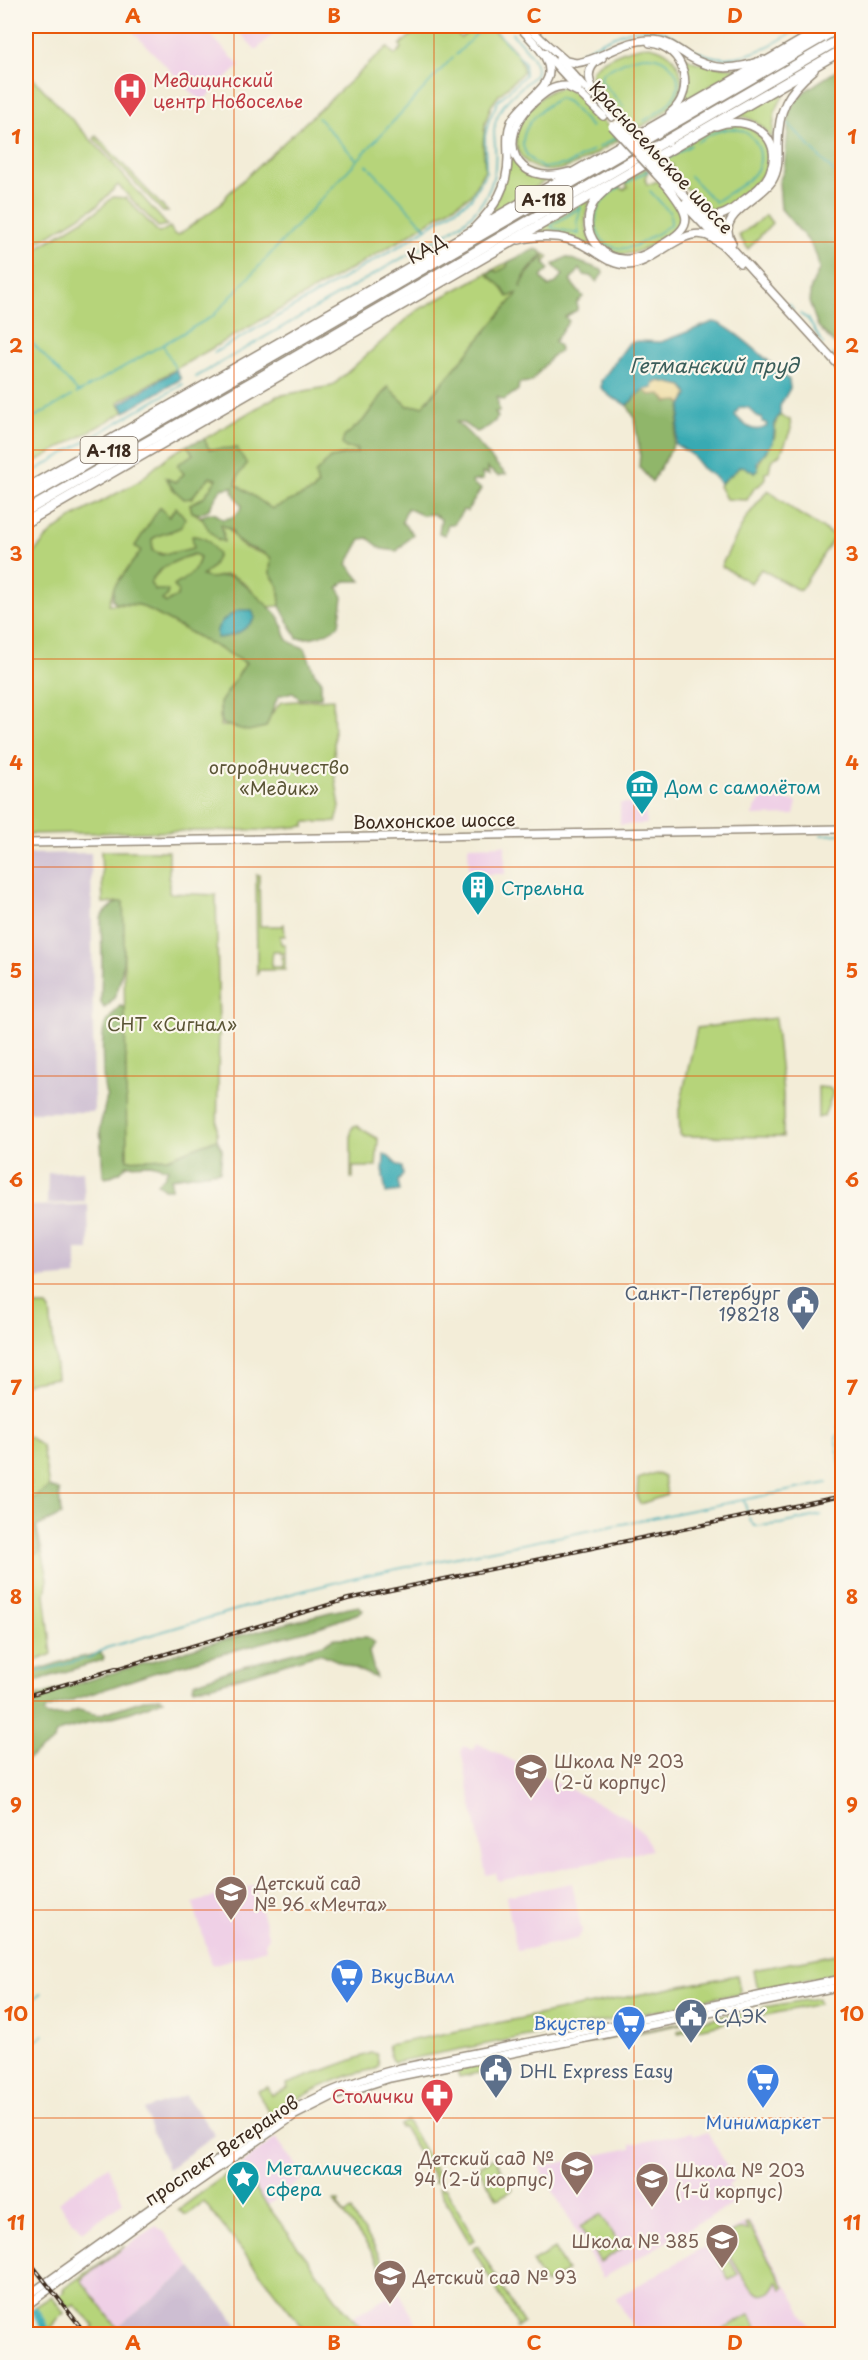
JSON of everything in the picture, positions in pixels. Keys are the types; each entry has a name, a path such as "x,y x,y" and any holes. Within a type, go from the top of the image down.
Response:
{"highway":[{"path":"26,489 828,26"},
{"name":"КАД","path":"26,499 843,26"},
{"name":"КАД","path":"26,511 843,38"},
{"path":"26,524 54,505 843,50"},
{"path":"290,360 370,323"},
{"path":"122,433 192,402"}],"main road":[{"name":"Красносельское шоссе","path":"519,26 603,116 615,125 684,196 784,307"},
{"path":"459,240 484,218 500,197 508,165 507,142 510,125 523,105 544,86 549,75 544,56 519,26"},
{"name":"Красносельское шоссе","path":"528,26 612,117 615,125"},
{"path":"543,41 566,61 576,63 647,39 664,42 713,67 739,68 778,54"},
{"path":"612,117 591,88 588,76 592,66 599,60 635,45 653,43 662,46 674,56 684,71 685,93 675,109 646,131"},
{"path":"753,270 729,238 727,230 729,222 732,216 765,190 772,180 778,161 778,128 786,100 802,79 825,61"},
{"path":"580,169 557,176 544,176 525,168 513,148 512,134 515,126 540,96 555,87 563,86 578,93 603,116"},
{"path":"684,196 706,214 719,216 727,213 757,190 770,172 772,165 772,148 765,135 747,123 723,123 695,137"},
{"name":"Красносельское шоссе","path":"664,178 668,187 843,369"},
{"path":"612,184 595,201 591,209 590,234 598,248 607,255 628,260 647,253 684,229 687,222 684,209 668,187"},
{"path":"484,256 520,240 545,236 566,238 591,249 610,261 628,265 650,258 680,240 697,234 712,238 724,246"},
{"name":"Волхонское шоссе","path":"26,843 843,829"},
{"name":"проспект Ветеранов","path":"26,2297 270,2123 310,2099 343,2084 401,2068 843,1979"},
{"name":"проспект Ветеранов","path":"26,2306 274,2129 331,2097 390,2078 843,1986"}],"shaded area":[{"path":"139,26 202,26 240,66 201,102 132,31"},
{"path":"233,26 281,26 256,50"},
{"path":"764,794 797,802 794,815 751,816"},
{"path":"620,803 644,803 647,824 620,825"},
{"path":"505,845 505,874 469,874 468,846"},
{"path":"91,853 94,1112 26,1112 26,854"},
{"path":"83,1171 85,1202 47,1204 48,1173"},
{"path":"88,1205 89,1250 76,1250 76,1276 26,1280 26,1206"},
{"name":"Школа № 203 (2-й корпус)","path":"477,1743 628,1818 643,1833 651,1850 498,1881 496,1873 486,1875 461,1751 464,1746 473,1750"},
{"path":"572,1883 582,1932 577,1939 517,1951 506,1896"},
{"name":"Детский сад № 96 «Мечта»","path":"254,1885 269,1938 265,1943 266,1949 212,1965 193,1903"},
{"path":"185,2095 215,2135 168,2169 144,2110"},
{"name":"Школа № 203 (1-й корпус)","path":"692,2132 693,2135 708,2133 730,2172 728,2174 733,2182 728,2185 738,2201 603,2278 539,2167 631,2148 631,2144"},
{"path":"276,2138 305,2177 268,2205 239,2166"},
{"path":"108,2166 123,2202 82,2232 58,2202"},
{"name":"Школа № 385","path":"749,2221 815,2334 759,2334 750,2314 716,2334 637,2334 616,2298"},
{"path":"156,2226 164,2232 192,2268 117,2327 80,2280"},
{"path":"192,2268 245,2334 123,2334 117,2327"},
{"name":"Детский сад № 93","path":"398,2291 423,2334 367,2334 353,2317"}],"green space":[{"path":"422,26 450,26 461,38 475,26 488,26 511,46 520,58 523,72 491,106 485,124 483,145 485,169 471,195 401,240 118,402 124,412 26,467 26,255 96,212 113,197 126,198 159,233 170,227 174,234 178,235 221,204 228,194 387,47 395,55 402,48 400,45"},
{"path":"645,46 656,48 673,58 681,75 682,85 679,95 669,108 633,131 594,89 591,80 592,70 616,54"},
{"path":"681,56 698,63 739,69 683,102 686,79"},
{"path":"842,67 842,352 818,326 809,302 811,287 819,270 817,257 810,243 781,209 779,182 784,170 790,110 805,91"},
{"path":"26,71 167,225 158,227 118,185 97,206 26,250"},
{"path":"790,82 775,112 772,138 755,122 734,116"},
{"path":"563,87 577,94 620,139 574,165 557,170 538,169 524,160 519,152 516,144 518,125 542,97 551,90"},
{"path":"743,124 756,132 764,141 769,159 766,168 752,187 731,204 716,211 703,206 671,172 673,165 663,163 659,159 706,132 723,125"},
{"path":"96,136 168,212 163,212 94,139"},
{"path":"512,154 523,168 550,178 486,218 493,210"},
{"path":"645,168 648,171 645,178 647,185 657,181 665,189 684,217 681,223 667,235 639,251 623,254 604,249 592,232 592,209 612,187 618,184 623,190 628,187 624,181"},
{"path":"593,196 587,208 586,219 591,242 589,245 558,234 531,234"},
{"path":"766,215 772,223 748,249 739,236"},
{"path":"535,249 541,251 542,256 526,273 520,288 527,274 544,256 544,263 549,269 541,277 549,287 563,275 553,265 566,257 602,270 603,273 597,282 590,276 584,275 580,269 570,281 583,297 577,302 577,310 565,317 569,321 554,342 559,346 560,351 551,357 531,382 519,383 518,390 504,400 497,397 499,412 495,412 498,417 494,422 477,432 461,422 456,422 506,474 498,476 487,468 489,475 482,473 483,480 473,481 472,483 481,489 467,511 463,510 454,524 448,524 445,535 439,533 441,519 433,514 422,515 407,508 402,522 413,534 397,551 382,549 368,538 361,539 347,564 361,581 345,581 338,588 343,597 339,625 319,636 297,638 280,606 279,587 270,573 271,558 243,545 232,530 221,524 224,542 216,538 201,516 212,513 226,519 237,514 242,506 232,491 233,487 221,489 209,509 199,514 192,512 190,504 203,498 217,479 210,477 192,498 184,499 173,489 166,478 175,482 184,474 177,465 193,454 187,445 204,439 209,449 237,448 247,464 238,476 236,484 272,509 313,491 318,485 315,474 330,458 357,453 357,449 346,448 342,444 344,437 363,421 388,387 408,406 423,406 518,293 508,297 501,286 488,275 494,270 497,272 507,267 508,262"},
{"path":"538,250 549,257 423,406 408,406 387,387 363,421 354,428 346,448 357,449 357,453 338,456 313,491 272,509 236,484 238,476 209,449 204,439 277,396 332,386 416,311 502,265"},
{"path":"643,390 661,394 679,401 682,405 672,448 652,482 639,467 640,452 634,417 627,405"},
{"path":"779,415 790,420 791,429 780,454 771,461 765,478 760,485 755,487 747,500 726,499 719,486 739,467 744,466 755,473 774,439"},
{"name":"огородничество «Медик»","path":"187,445 193,454 184,474 175,482 167,479 192,498 210,477 218,479 203,498 190,504 192,512 203,521 219,541 224,535 220,524 228,528 244,547 265,554 271,559 270,573 279,587 280,606 267,607 237,578 225,575 211,578 202,576 212,567 194,541 194,548 179,552 163,554 153,551 152,539 162,533 171,532 169,517 160,508 135,546 141,551 114,587 109,604 140,605 247,664 220,703 220,726 261,727 281,702 333,699 335,776 340,807 336,822 305,822 305,826 262,830 26,834 26,562 50,534 75,516 138,482 167,457"},
{"path":"768,490 796,512 835,536 800,591 761,569 751,583 721,566 746,518"},
{"path":"160,507 169,517 176,507 185,518 181,527 152,539 153,551 162,555 194,548 192,536 208,541 218,555 212,567 202,576 207,578 234,577 273,611 280,619 286,638 305,648 314,672 321,680 321,697 300,699 292,692 278,696 266,727 248,731 222,724 220,703 246,663 140,605 116,603 113,600 114,587 141,551 135,546","holes":["194,554 200,557 194,571 174,586 178,591 177,596 166,603 162,600 167,596 168,590 155,590 150,583 158,572 175,561"]},
{"path":"195,554 200,557 196,567 174,586 178,590 177,596 166,603 150,583 164,568 175,561"},
{"name":"СНТ «Сигнал»","path":"101,851 169,851 169,893 216,895 219,1028 217,1139 168,1158 127,1160 123,902 103,903"},
{"path":"256,875 259,875 260,926 282,926 284,924 285,936 280,936 281,944 285,944 285,954 273,951 271,967 282,967 282,957 285,956 285,970 259,970 257,975"},
{"path":"117,902 123,902 123,959 118,989 112,1001 104,1008 101,1003 101,919 103,914"},
{"path":"120,1006 125,1007 127,1160 168,1158 217,1139 222,1150 220,1171 171,1178 171,1189 164,1189 157,1183 168,1169 151,1164 127,1165 120,1172 106,1178 103,1175 100,1126 107,1097 103,1073 104,1030 106,1023"},
{"path":"775,1018 783,1094 783,1137 680,1136 679,1110 697,1028"},
{"path":"818,1087 830,1088 833,1093 824,1116 818,1118"},
{"path":"357,1126 378,1139 376,1167 353,1167 353,1178 351,1178 351,1130"},
{"path":"26,1287 33,1287 34,1306 47,1306 50,1310 57,1378 31,1382 26,1385"},
{"path":"26,1435 42,1446 49,1487 31,1500 48,1579 45,1594 52,1654 26,1665"},
{"path":"655,1473 664,1477 667,1495 640,1504 637,1499 638,1479"},
{"path":"49,1487 59,1490 61,1515 36,1527 40,1552 28,1553 26,1550 26,1501"},
{"path":"359,1606 363,1610 359,1613 316,1628 156,1672 46,1709 44,1713 47,1716 67,1715 79,1710 98,1715 147,1699 160,1698 163,1700 131,1712 60,1731 55,1735 54,1741 26,1760 28,1745 26,1743 26,1699 205,1645"},
{"path":"367,1637 375,1643 369,1652 376,1678 320,1653 210,1686 193,1688 194,1683 236,1668 324,1644 335,1638"},
{"path":"101,1653 103,1660 26,1684 26,1673"},
{"path":"842,1953 842,1973 761,1988 756,1986 753,1970"},
{"path":"737,1975 740,1991 738,1995 716,1997 667,2009 394,2062 391,2059 388,2045"},
{"path":"818,1998 819,2004 762,2016 760,2012 764,2007"},
{"path":"737,2013 743,2015 745,2019 678,2033 697,2022"},
{"path":"686,2022 505,2060 497,2060"},
{"path":"371,2053 377,2054 379,2065 376,2069 334,2081 308,2093 271,2116 257,2091 268,2087 272,2095 288,2088 287,2084"},
{"path":"482,2063 507,2065 508,2067 459,2077 457,2070"},
{"path":"407,2121 442,2182 434,2182 436,2180 403,2127 401,2128 400,2125"},
{"path":"494,2158 513,2190 497,2199 478,2167"},
{"path":"238,2166 343,2307 367,2334 308,2334 204,2202 186,2215 178,2210 231,2171 237,2177 233,2170"},
{"path":"438,2188 446,2189 475,2240 470,2243"},
{"path":"334,2201 339,2201 338,2205 345,2215 351,2211 397,2286 394,2288 372,2252"},
{"path":"601,2214 621,2249 600,2262 580,2227"},
{"path":"748,2223 785,2287 782,2289 777,2281 767,2294 756,2292 730,2256 727,2239 736,2231 748,2230 745,2225"},
{"path":"719,2242 738,2275 729,2280 711,2247"},
{"path":"125,2246 81,2280 122,2334 91,2334 94,2325 74,2305 69,2308 59,2296 64,2292 63,2289"},
{"path":"478,2246 523,2323 515,2328 517,2325 473,2249"},
{"path":"554,2249 567,2271 545,2284 532,2262"},
{"path":"52,2296 64,2313 51,2328 52,2334 47,2334 35,2307"},
{"path":"750,2314 759,2334 716,2334"}],"sand":[{"path":"660,381 683,386 688,394 682,405 679,401 667,402 661,394 650,395 643,390"}],"water":[{"name":"Гетманский пруд","path":"713,322 720,324 751,346 789,380 790,388 780,406 780,414 775,422 773,443 757,462 758,470 755,473 743,466 739,467 720,484 716,478 702,468 691,454 675,444 682,405 688,395 683,386 660,381 654,382 653,388 643,390 627,405 611,397 601,388 601,381 629,343 661,342","holes":["739,408 749,408 759,418 762,418 762,422 767,426 754,429 735,415"]},
{"path":"176,370 181,379 125,412 120,404"},
{"path":"238,610 252,610 255,618 239,632 217,638 219,625"},
{"path":"384,1154 402,1167 403,1175 398,1181 400,1191 386,1193 383,1176"}],"waterway":[{"path":"456,55 484,26"},
{"path":"214,353 401,245 471,199 486,172 485,136 489,120 498,101 525,75 524,62 491,26"},
{"path":"581,52 623,33 650,29 668,34 710,56 738,57 779,41 804,26"},
{"path":"196,377 439,238 460,225 477,209 493,179 494,130 498,115 510,98 535,75 535,63 512,33"},
{"path":"624,107 601,81 602,73 640,56 653,56 666,62 672,67 678,79 676,93 666,106 644,121"},
{"path":"76,394 213,316 453,57"},
{"path":"591,127 568,102 559,98 539,112 531,121 523,141 531,160 543,168 569,164 593,150"},
{"path":"318,118 356,159"},
{"path":"788,123 842,181"},
{"path":"629,130 638,124"},
{"path":"690,176 715,202 754,174 760,158 756,143 751,137 737,129 724,130 697,142"},
{"path":"598,148 617,137"},
{"path":"658,164 691,145"},
{"path":"367,165 426,228"},
{"path":"626,183 649,170"},
{"path":"620,187 607,196 599,207 596,219 597,230 602,239 610,246 621,248 637,245 671,224 670,213 650,191"},
{"path":"581,207 577,222 579,234 552,228 551,226 581,207"},
{"path":"789,304 793,309"},
{"path":"800,314 808,319 823,344"},
{"path":"26,336 78,392"},
{"path":"163,345 176,370"},
{"path":"833,354 842,364"},
{"path":"26,476 183,384"},
{"path":"26,422 72,396"},
{"path":"821,835 842,834"},
{"path":"838,1429 842,1403"},
{"path":"836,1440 837,1434"},
{"path":"836,1442 841,1469"},
{"path":"26,1675 91,1657 106,1648 357,1577 827,1483"},
{"path":"744,1501 747,1511"},
{"path":"749,1518 754,1526 780,1524 821,1515"},
{"path":"26,2005 42,1993"},
{"path":"26,2048 44,2035"},
{"path":"35,2311 45,2334"}],"railway":[{"path":"26,1696 348,1599 842,1496"},
{"path":"26,2257 86,2334"}],"place":[{"name":"Медицинский центр Новоселье","path":"130,118"},
{"name":"Дом с самолётом","path":"642,815"},
{"name":"Стрельна","path":"478,916"},
{"name":"Санкт-Петербург 198218","path":"803,1331"},
{"name":"Школа № 203 (2-й корпус)","path":"531,1799"},
{"name":"Детский сад № 96 «Мечта»","path":"231,1921"},
{"name":"ВкусВилл","path":"347,2004"},
{"name":"СДЭК","path":"691,2044"},
{"name":"Вкустер","path":"629,2051"},
{"name":"DHL Express Easy","path":"496,2099"},
{"name":"Минимаркет","path":"763,2109"},
{"name":"Столички","path":"437,2124"},
{"name":"Детский сад № 94 (2-й корпус)","path":"577,2196"},
{"name":"Металлическая сфера","path":"243,2206"},
{"name":"Школа № 203 (1-й корпус)","path":"652,2208"},
{"name":"Школа № 385","path":"722,2269"},
{"name":"Детский сад № 93","path":"390,2305"}]}
